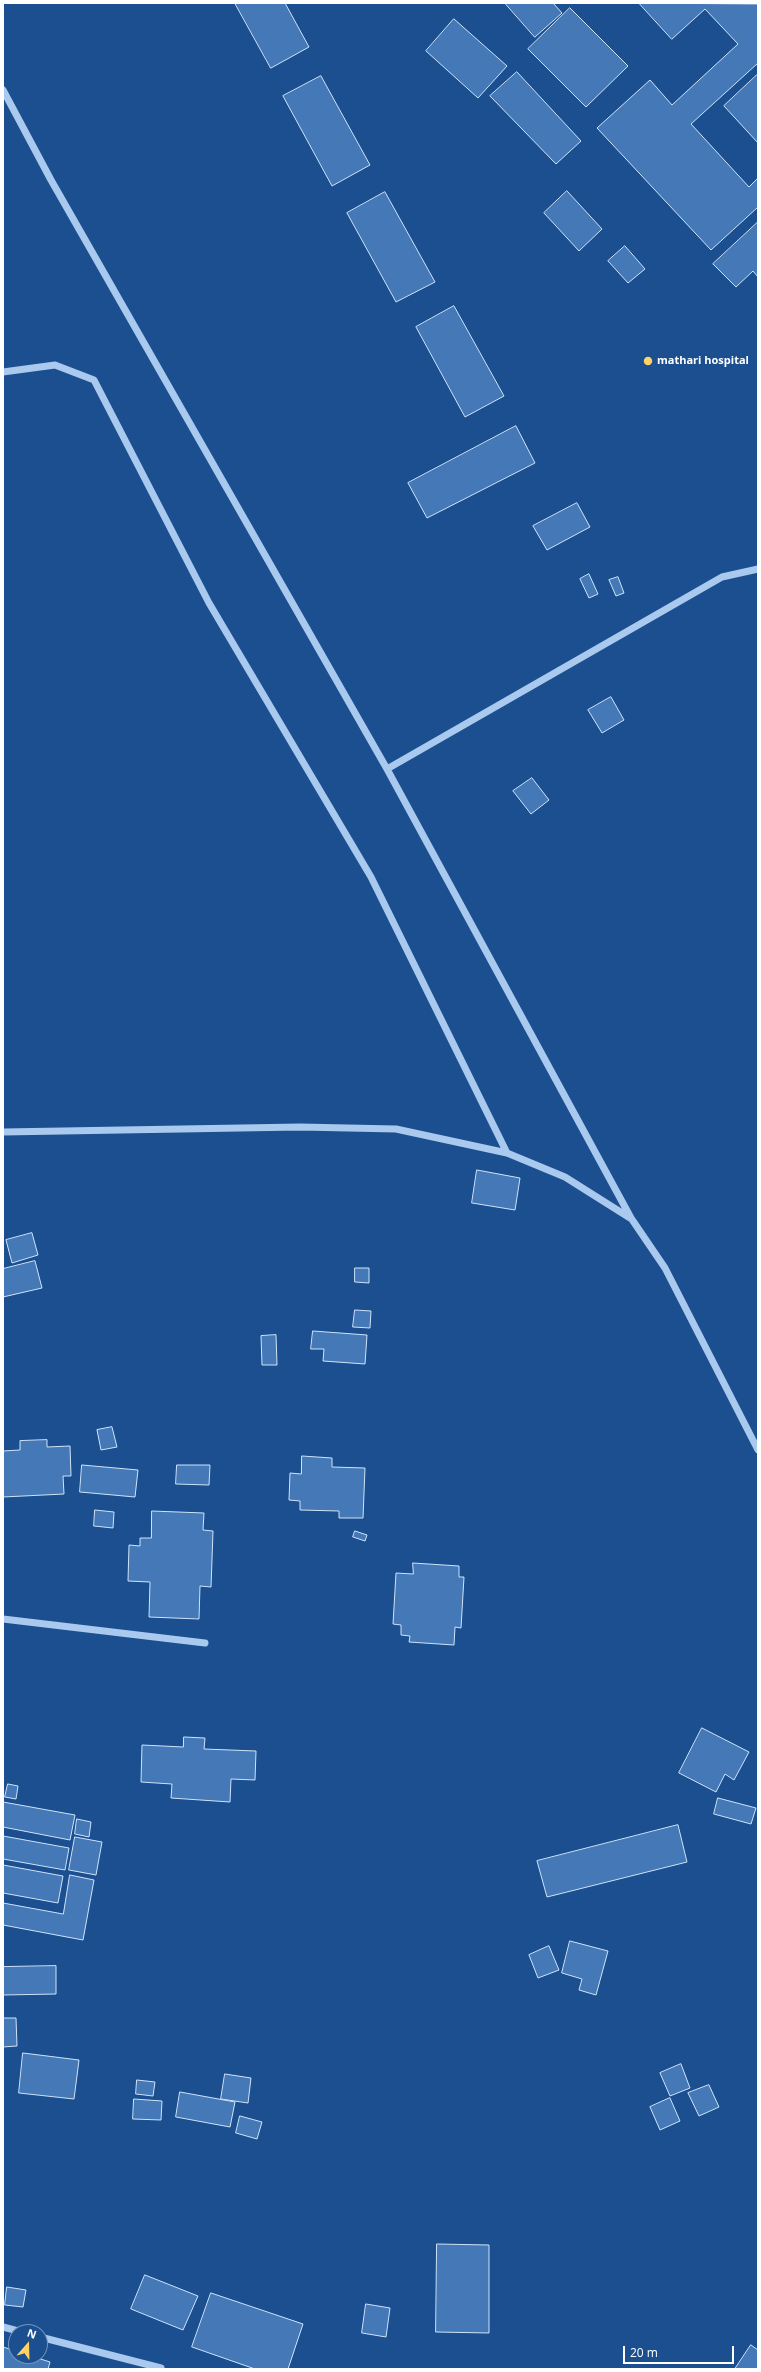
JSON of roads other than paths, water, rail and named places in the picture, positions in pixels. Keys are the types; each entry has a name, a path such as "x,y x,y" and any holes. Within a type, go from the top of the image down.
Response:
{"street":[{"path":"3,90 55,187 387,769 631,1218 665,1268 758,1450"},
{"path":"3,372 55,365 94,380 209,603 370,877 507,1153"},
{"path":"387,769 722,577 758,569"},
{"path":"3,1132 300,1127 396,1128 507,1153 565,1177 631,1218"},
{"path":"3,1619 206,1643"},
{"path":"48,2339 161,2368"}],"place":[{"name":"mathari hospital","path":"648,361"}]}
